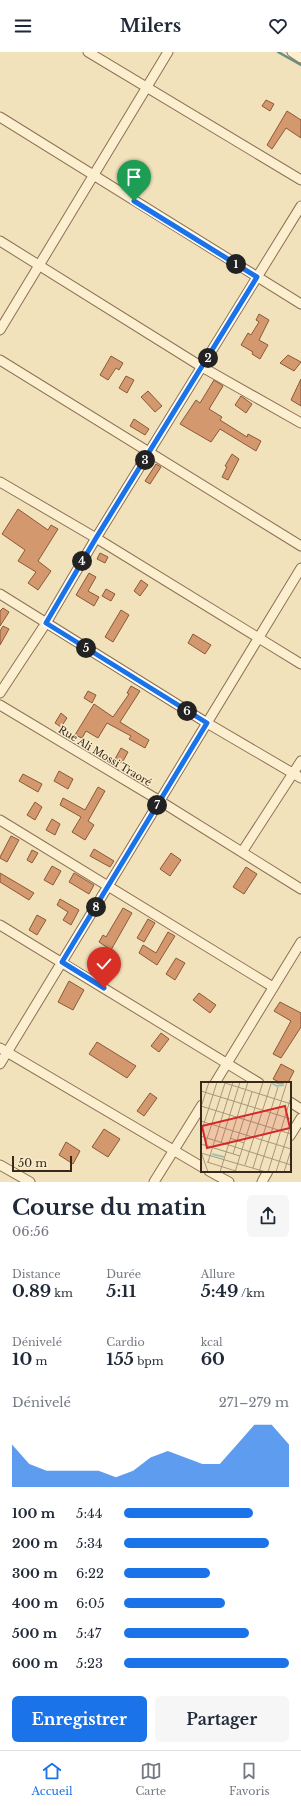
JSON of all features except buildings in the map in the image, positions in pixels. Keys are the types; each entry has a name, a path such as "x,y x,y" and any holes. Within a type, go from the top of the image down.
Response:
{"street":[{"path":"88,52 301,180"},
{"path":"0,330 168,52"},
{"path":"292,52 301,58"},
{"path":"0,117 301,304"},
{"path":"0,693 46,623 96,538 301,206"},
{"path":"0,241 202,366 301,424"},
{"path":"0,360 301,546"},
{"path":"0,482 96,538 258,639 301,664"},
{"path":"0,1064 3,1051 62,962 109,886 301,568"},
{"path":"0,594 207,723 297,776"},
{"name":"Rue Ali Mossi Traoré","path":"0,706 160,801 301,889"},
{"path":"242,852 297,776 301,762"},
{"path":"0,820 273,987"},
{"path":"0,926 62,962 257,1082"},
{"path":"216,1082 301,942"},
{"path":"3,1051 201,1166"},
{"path":"291,1103 301,1109"},
{"path":"154,1182 201,1107"},
{"path":"291,1134 301,1118"},
{"path":"0,1165 30,1182"},
{"path":"211,1172 228,1182"},
{"path":"262,1182 267,1172"}],"waterway":[{"path":"278,52 301,65"}],"route":[{"path":"104,988 62,962 207,723 46,623 96,538 257,277 134,201"}]}
